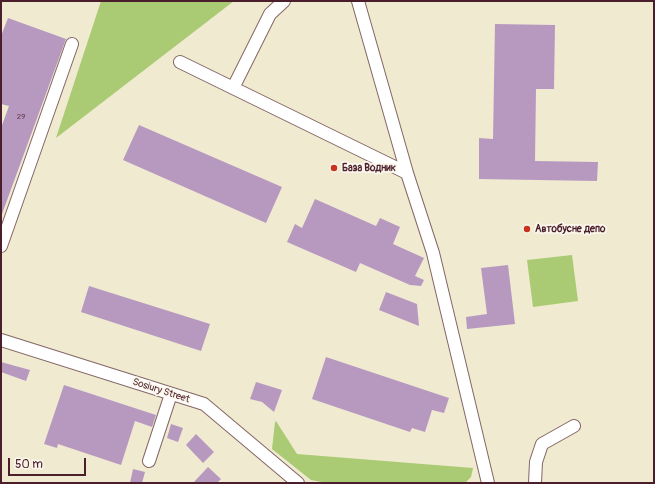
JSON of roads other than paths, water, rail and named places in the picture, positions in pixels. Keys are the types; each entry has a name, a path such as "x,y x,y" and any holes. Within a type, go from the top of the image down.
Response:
{"street":[{"path":"233,88 270,14 284,1"},
{"path":"358,1 407,173 433,253 488,483"},
{"path":"1,246 72,44"},
{"path":"180,62 407,173"},
{"name":"Sosiury Street","path":"1,340 204,404 298,483"},
{"path":"149,461 171,394"},
{"path":"536,483 536,462 542,444 574,426"}],"place":[{"name":"База Водник","path":"334,168"},
{"name":"Автобусне депо","path":"527,229"}]}
